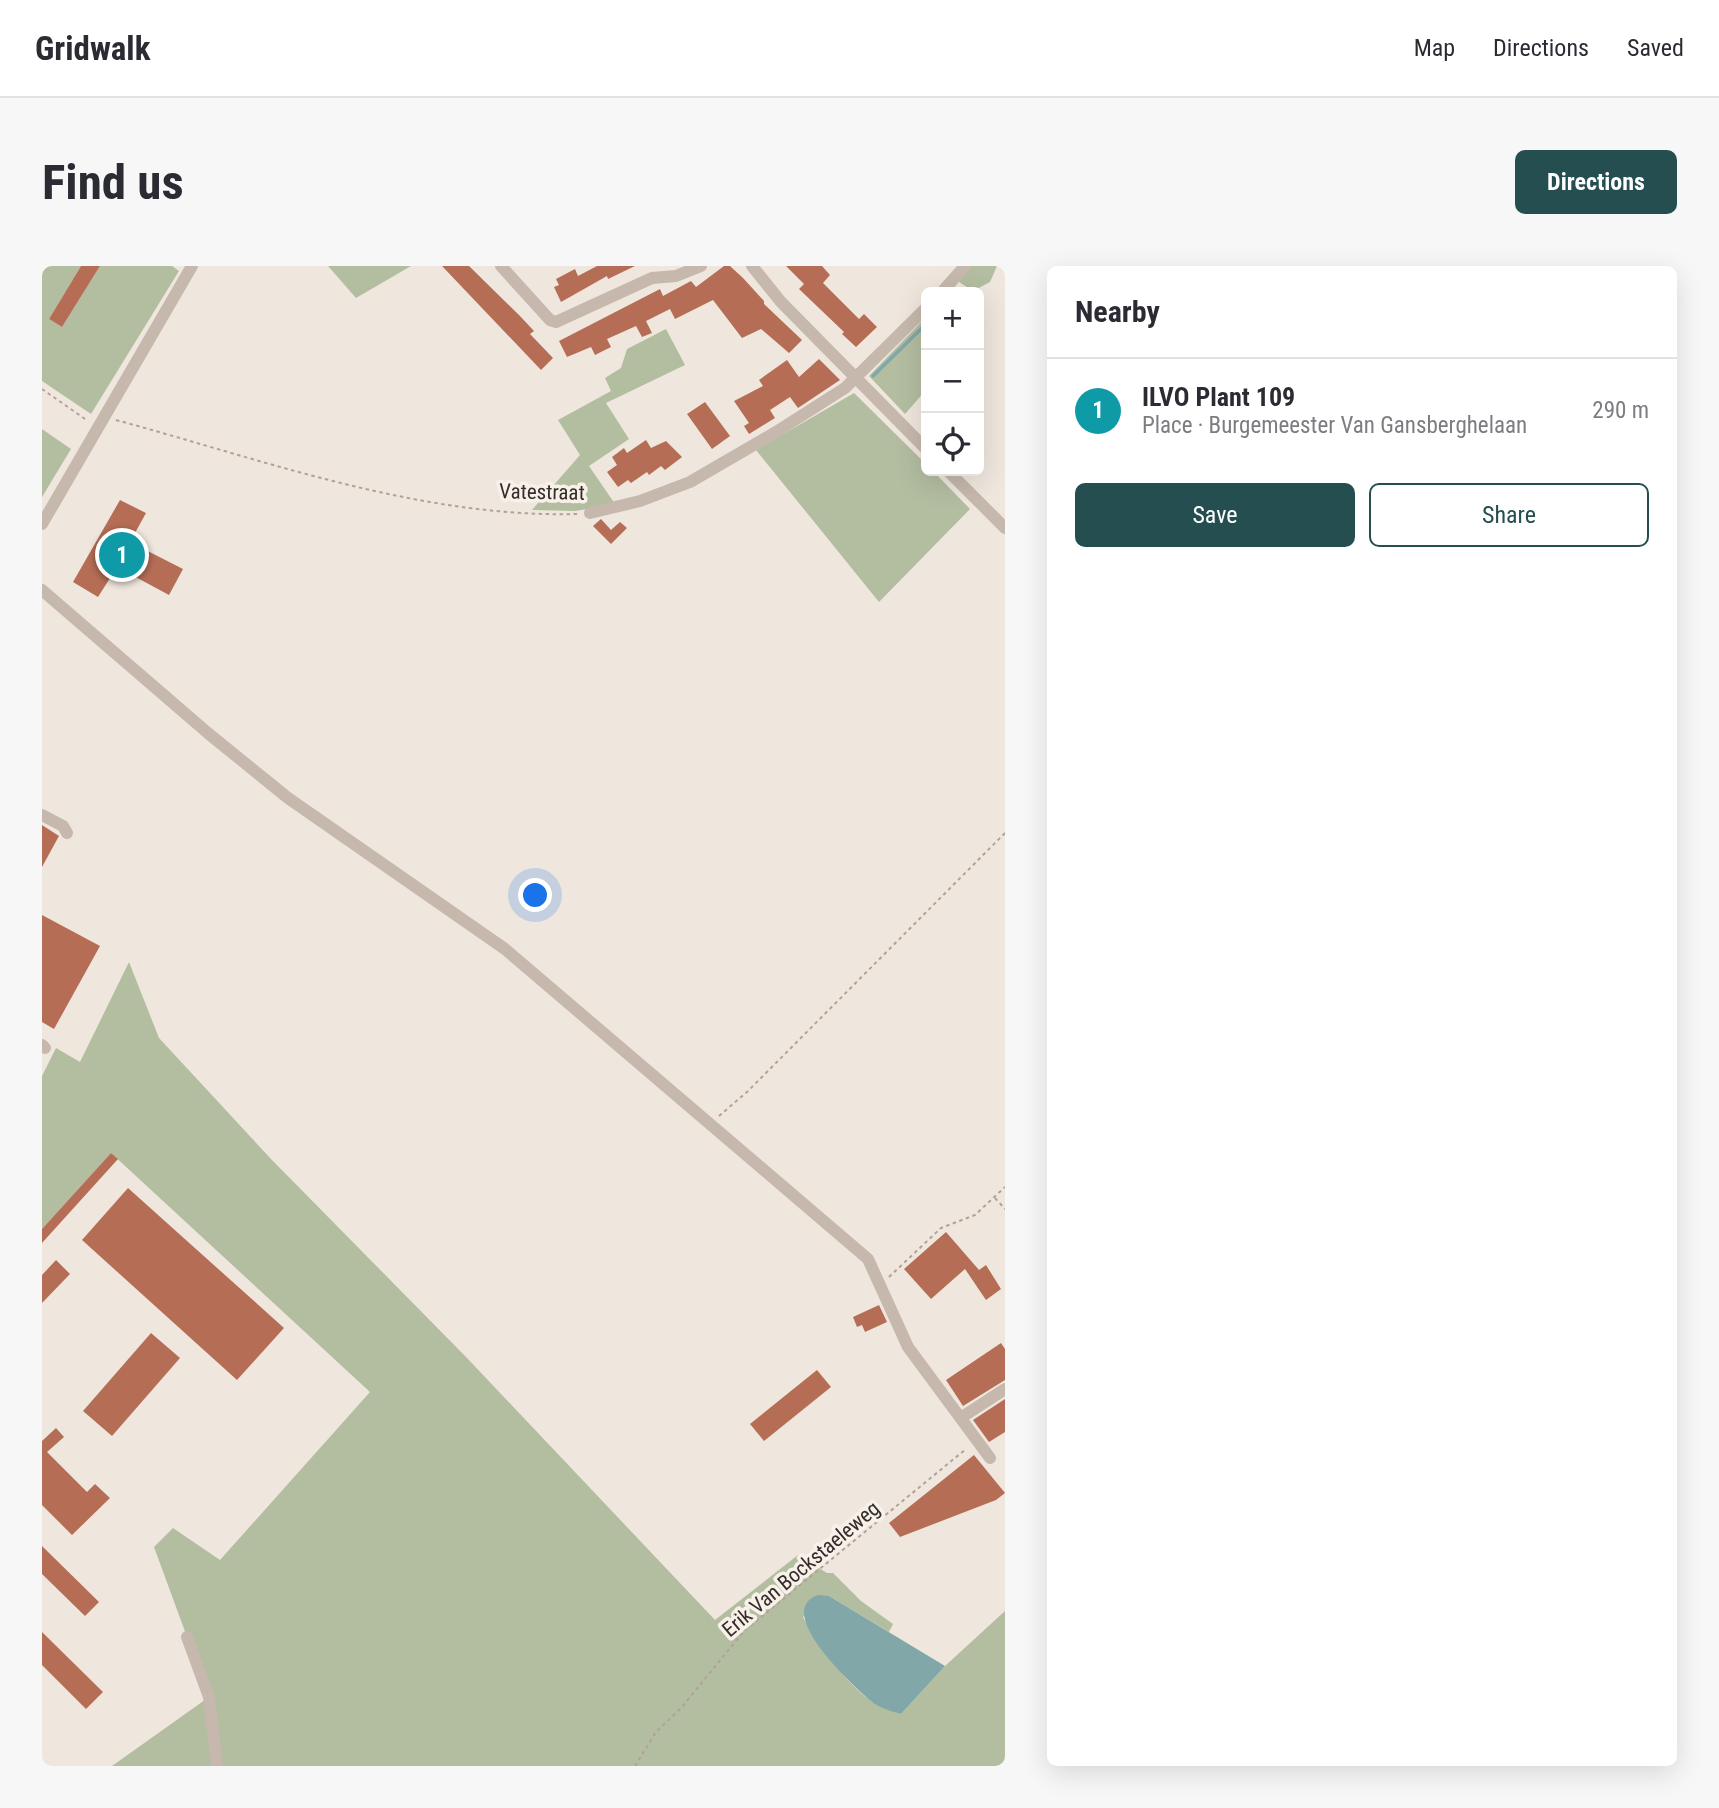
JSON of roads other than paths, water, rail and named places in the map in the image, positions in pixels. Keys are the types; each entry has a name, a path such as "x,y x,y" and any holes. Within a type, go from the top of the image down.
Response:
{"street":[{"path":"42,524 192,266"},
{"path":"501,266 550,320 556,322 652,278 676,276 701,266"},
{"path":"752,266 781,302 921,444"},
{"path":"946,287 965,266"},
{"name":"Vatestraat","path":"590,513 640,501 690,482 776,432 856,378 921,313"},
{"path":"953,476 1005,528"},
{"path":"42,590 278,790 505,949 868,1259 908,1347 934,1386 962,1417 975,1441 989,1458"},
{"path":"42,815 63,826 67,833"},
{"path":"962,1417 1005,1389"},
{"path":"187,1637 209,1697 217,1766"}],"water":[{"path":"818,1595 829,1596 945,1666 901,1714 878,1706 834,1665 810,1632 804,1616 806,1604"}],"waterway":[{"path":"873,376 921,329"}],"place":[{"name":"ILVO Plant 109","path":"122,555"}]}
